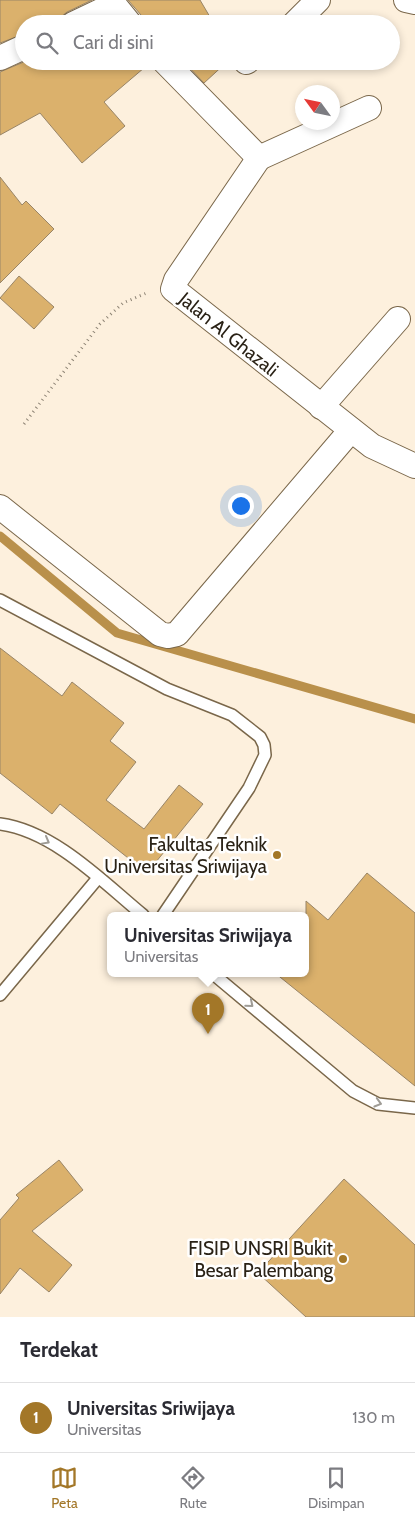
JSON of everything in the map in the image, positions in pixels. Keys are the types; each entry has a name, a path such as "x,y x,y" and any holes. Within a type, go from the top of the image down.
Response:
{"street":[{"path":"303,15 318,0"},
{"path":"406,0 415,2"},
{"path":"92,15 111,6 117,8 123,15"},
{"path":"0,58 15,51"},
{"path":"173,70 259,158 369,108"},
{"name":"Jalan Al Ghazali","path":"259,158 176,280 173,289 372,446 415,466"},
{"path":"321,407 398,319"},
{"path":"0,507 160,634 168,636 177,634 351,430"}],"lane":[{"path":"0,600 167,689 232,716 260,737 264,745 265,755 249,788 165,912"},
{"path":"0,824 11,826 45,839 140,912"},
{"path":"0,995 98,878"},
{"path":"217,977 353,1091 378,1104 415,1108"}],"path":[{"path":"24,424 100,324 123,303 144,293 173,289"}],"building":[{"path":"0,0 92,0 63,15 15,15 15,37 0,43"},
{"path":"128,0 200,0 209,15 141,15"},
{"path":"15,66 15,70 142,70 104,102 125,126 82,163 40,113 0,135 0,72"},
{"path":"192,70 218,70 204,83"},
{"path":"0,177 22,205 26,201 54,229 0,283"},
{"path":"19,276 54,307 34,329 0,298"},
{"path":"0,648 62,696 72,682 124,723 110,741 136,762 106,800 144,829 179,785 203,804 147,873 60,804 52,814 0,773"},
{"path":"367,873 415,913 415,1086 280,977 309,977 309,912 306,912 306,901 328,920"},
{"path":"59,1160 83,1190 32,1231 72,1265 49,1292 20,1268 0,1294 0,1220 19,1198 16,1195"},
{"name":"FISIP UNSRI Bukit Besar Palembang","path":"344,1179 415,1245 415,1317 306,1317 258,1273"}],"waterway":[{"path":"0,536 117,633 415,719"}],"place":[{"name":"Fakultas Teknik Universitas Sriwijaya","path":"277,855"},
{"name":"Universitas Sriwijaya","path":"208,1034"},
{"name":"FISIP UNSRI Bukit Besar Palembang","path":"343,1259"}]}
